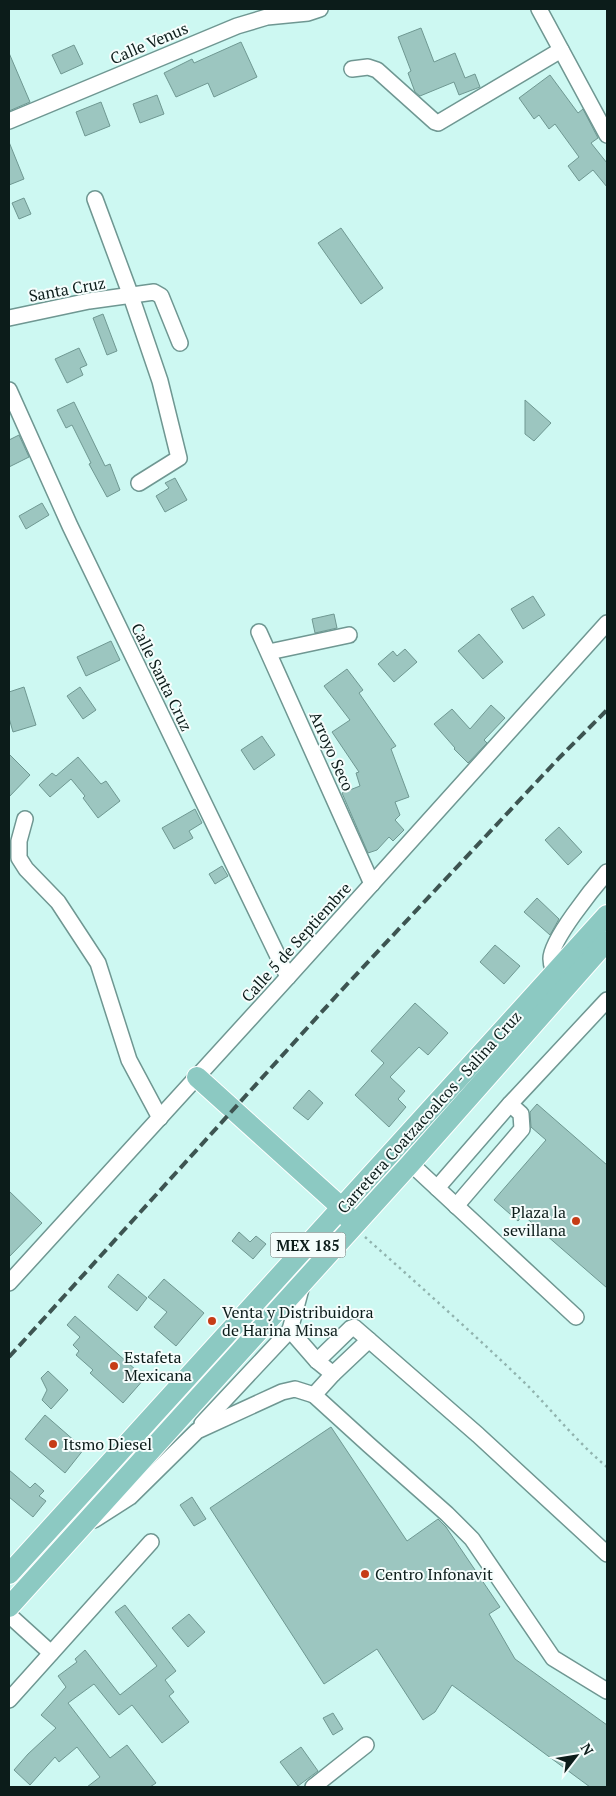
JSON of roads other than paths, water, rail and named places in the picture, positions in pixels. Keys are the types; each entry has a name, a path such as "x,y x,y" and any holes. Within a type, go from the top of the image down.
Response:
{"main road":[{"name":"Carretera Coatzacoalcos - Salina Cruz","path":"9,1574 395,1149 560,980 607,915"},
{"name":"MEX 185","path":"9,1607 410,1164 560,980 607,941"},
{"name":"MEX 185","path":"197,1077 342,1208 353,1226"}],"street":[{"path":"539,9 607,135"},
{"name":"Calle Venus","path":"9,121 237,26 267,17 308,11"},
{"path":"352,69 368,67 377,70 435,122 438,122 561,50"},
{"path":"95,198 160,381 179,458 139,483"},
{"name":"Santa Cruz","path":"9,318 88,301 154,292 161,296 180,342"},
{"name":"Calle Santa Cruz","path":"9,390 117,624 288,977"},
{"name":"Calle 5 de Septiembre","path":"9,1283 607,623"},
{"name":"Arroyo Seco","path":"259,632 372,884"},
{"path":"268,652 349,635"},
{"path":"25,818 19,841 19,858 26,869 58,902 98,963 130,1060 160,1118"},
{"path":"560,980 550,958 555,944 588,895 607,872"},
{"path":"437,1188 510,1104 607,1000"},
{"path":"456,1206 522,1129 521,1114 510,1104"},
{"path":"395,1149 576,1317"},
{"path":"78,1530 130,1497 290,1330 303,1281"},
{"path":"317,1361 354,1327 478,1434 607,1554"},
{"path":"290,1330 317,1361 333,1374"},
{"path":"314,1395 369,1340"},
{"path":"196,1430 282,1392 295,1389 314,1395 447,1514 472,1539 554,1658 607,1691"},
{"path":"9,1700 151,1542"},
{"path":"9,1615 51,1653"},
{"path":"313,1787 366,1745"}],"railway":[{"path":"9,1357 338,994 559,758 607,710"}],"place":[{"name":"Plaza la sevillana","path":"576,1221"},
{"name":"Venta y Distribuidora de Harina Minsa","path":"212,1321"},
{"name":"Estafeta Mexicana","path":"114,1366"},
{"name":"Itsmo Diesel","path":"53,1444"},
{"name":"Centro Infonavit","path":"365,1574"}]}
